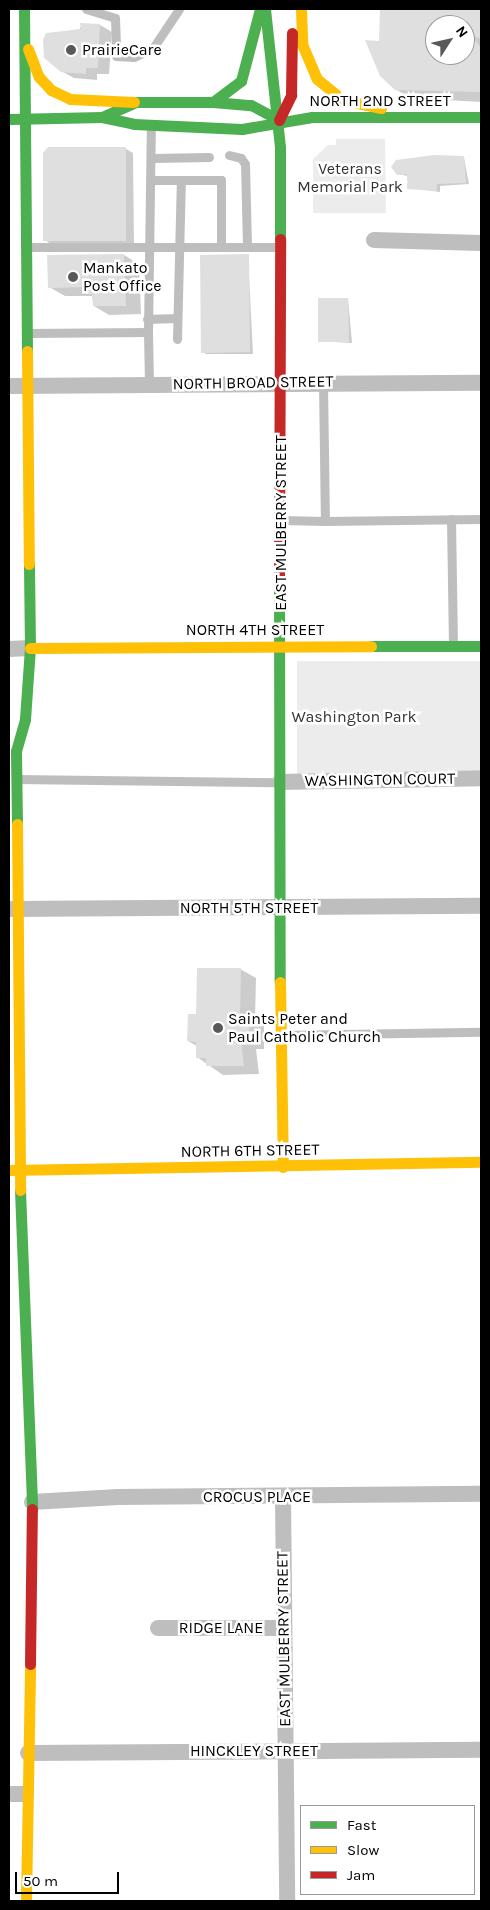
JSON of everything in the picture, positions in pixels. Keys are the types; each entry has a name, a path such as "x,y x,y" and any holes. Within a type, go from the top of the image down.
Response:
{"street":[{"path":"24,9 24,333 16,386 30,648 25,719 16,751 12,779 14,1170 32,1502 26,1794 26,1901"},
{"path":"213,102 241,81 260,9"},
{"path":"265,9 272,103 280,120"},
{"path":"280,120 291,95 292,9"},
{"path":"301,9 302,44 310,67 329,90 343,100 424,117 480,102"},
{"path":"23,38 39,77 51,90 70,99 135,102"},
{"name":"NORTH 2ND STREET","path":"102,117 135,102 213,102 251,105 280,120"},
{"name":"NORTH 2ND STREET","path":"9,119 102,117 151,125 242,128 280,120 481,117"},
{"name":"EAST MULBERRY STREET","path":"280,120 279,247 282,383 279,907 283,1167"},
{"path":"374,240 481,243"},
{"name":"NORTH BROAD STREET","path":"16,386 323,382 481,383"},
{"name":"NORTH 4TH STREET","path":"30,648 481,646"},
{"path":"9,649 30,648"},
{"path":"9,731 16,751"},
{"name":"WASHINGTON COURT","path":"280,782 481,778"},
{"name":"NORTH 5TH STREET","path":"13,909 481,906"},
{"name":"NORTH 6TH STREET","path":"14,1170 283,1167 481,1162"},
{"name":"CROCUS PLACE","path":"32,1502 481,1494"},
{"name":"EAST MULBERRY STREET","path":"283,1497 287,1901"},
{"name":"RIDGE LANE","path":"158,1628 284,1628"},
{"name":"HINCKLEY STREET","path":"28,1753 481,1750"},
{"path":"9,1794 26,1794"}],"lane":[{"path":"86,9 115,18 116,56 134,57 153,48 179,9"},
{"path":"149,384 147,319 152,180 151,125"},
{"path":"229,155 241,158 245,164 247,247"},
{"path":"152,158 209,157"},
{"path":"152,180 221,180 221,246"},
{"path":"177,339 177,248 181,180"},
{"path":"24,246 39,250 221,246 279,247"},
{"path":"147,319 178,318"},
{"path":"24,333 148,332"},
{"path":"323,382 325,521"},
{"path":"451,519 453,646"},
{"path":"281,520 481,519"},
{"path":"12,779 280,782"},
{"path":"281,1035 481,1032"}],"green space":[{"name":"Veterans Memorial Park","path":"336,139 385,139 386,213 313,213 313,159 328,145 336,145"},
{"name":"Washington Park","path":"297,661 481,661 481,770 297,775"}],"building":[{"path":"380,9 481,9 481,39 475,37 475,15 425,15 425,65 475,65 475,40 481,48 481,92 395,90 380,76 365,40 379,41"},
{"name":"PrairieCare","path":"80,23 100,24 98,68 86,68 86,74 61,72 44,58 43,40 46,33 81,29"},
{"path":"48,147 126,147 126,241 43,241 43,153"},
{"path":"434,155 464,156 466,183 437,184 437,191 407,189 407,174 397,175 391,167 396,160"},
{"path":"124,254 126,306 93,306 92,294 86,294 86,287 48,288 47,255"},
{"path":"249,254 250,352 201,353 200,255"},
{"path":"318,298 348,298 349,342 318,342"},
{"name":"Saints Peter and Paul Catholic Church","path":"197,968 241,968 240,1014 249,1014 249,1041 241,1041 244,1066 206,1066 206,1058 196,1058 196,1042 187,1041 188,1014 196,1014"}],"traffic: fast":[{"path":"24,9 27,351"},
{"path":"213,102 241,81 260,9"},
{"path":"265,9 280,148 280,239"},
{"path":"102,117 135,102 213,102 251,105 279,120"},
{"path":"10,119 102,117 134,124 242,129 312,117 481,117"},
{"path":"17,824 16,751 25,719 30,648 29,564"},
{"path":"279,581 280,982"},
{"path":"371,646 481,646"},
{"path":"20,1190 32,1509"}],"traffic: slow":[{"path":"301,9 302,44 317,79 343,100 381,108"},
{"path":"28,49 39,77 51,90 70,99 134,102"},
{"path":"27,351 29,564"},
{"path":"30,648 371,646"},
{"path":"17,824 20,1190"},
{"path":"280,982 283,1167"},
{"path":"9,1170 481,1162"},
{"path":"26,1901 30,1664"}],"traffic: jam":[{"path":"279,120 291,95 292,33"},
{"path":"279,581 280,239"},
{"path":"30,1664 32,1509"}],"place":[{"name":"PrairieCare","path":"71,50"},
{"name":"Mankato Post Office","path":"73,277"},
{"name":"Saints Peter and Paul Catholic Church","path":"218,1028"}]}
